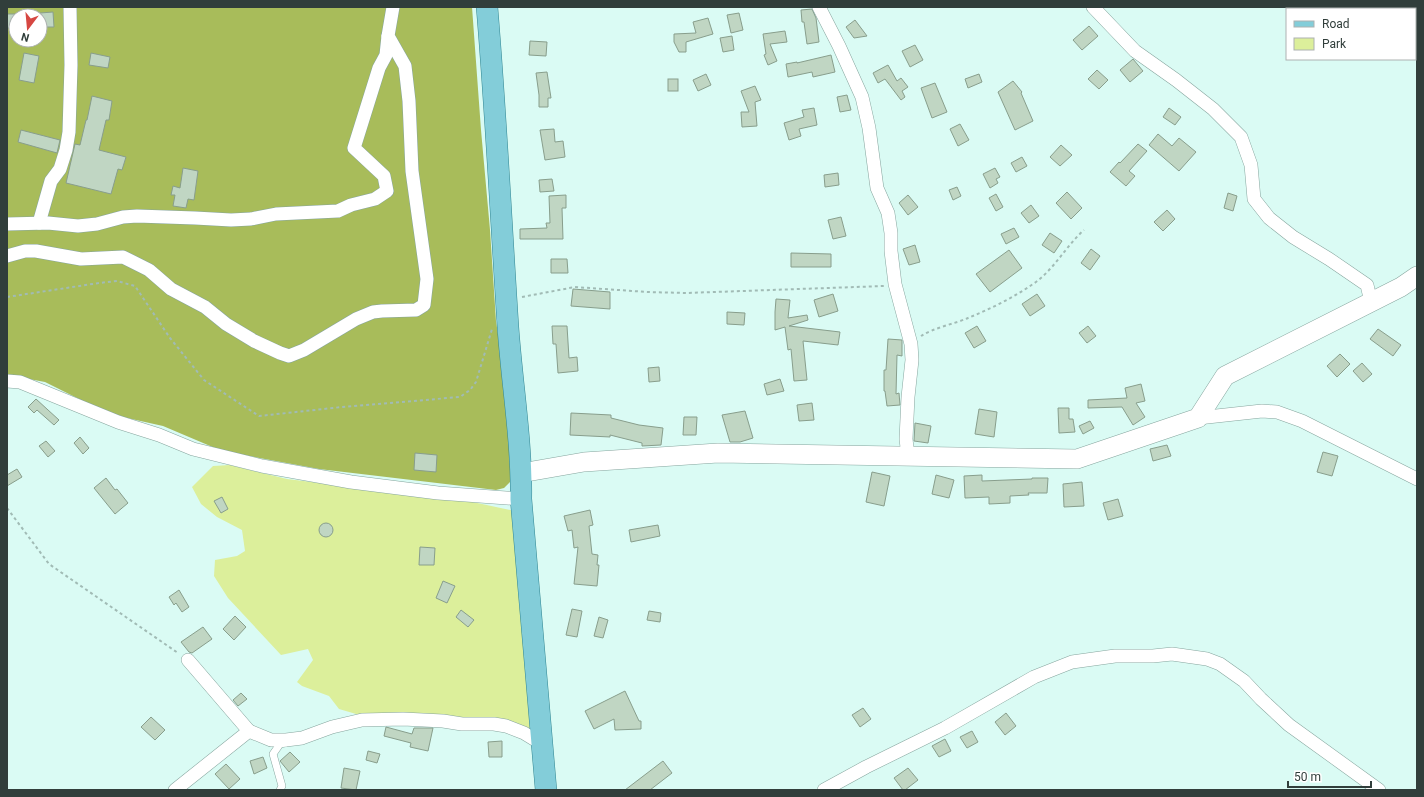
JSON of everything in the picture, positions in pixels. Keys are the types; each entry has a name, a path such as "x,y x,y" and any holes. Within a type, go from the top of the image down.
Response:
{"main road":[{"path":"487,7 507,300 521,473 521,499 546,790"}],"street":[{"path":"40,223 52,181 60,169 69,132 71,65 70,7"},
{"path":"7,224 40,223 78,226 97,224 123,217 137,216 231,220 251,219 276,214 338,211 351,205 375,200 387,191 384,176 354,148 379,68 386,55 393,7"},
{"path":"819,7 839,46 862,97 869,128 877,188 888,213 895,284 911,344 912,360 906,439 908,456"},
{"path":"1093,7 1135,52 1182,84 1213,109 1241,137 1251,165 1254,199 1269,218 1293,237 1367,285 1371,302"},
{"path":"7,256 25,251 36,251 81,259 123,257 149,270 171,289 205,306 226,324 254,341 289,356 304,350 356,319 373,312 416,310 424,305 427,279 412,171 409,101 405,66 388,36"},
{"path":"1198,418 1225,376 1401,287 1417,276"},
{"path":"7,381 20,382 118,422 159,435 193,449 262,466 352,482 438,493 521,499"},
{"path":"521,473 584,462 718,453 1078,459 1198,418 1262,411 1277,412 1302,421 1417,479"},
{"path":"824,790 866,767 945,728 1034,677 1072,662 1115,656 1153,656 1172,654 1207,659 1220,664 1244,681 1289,725 1379,790"},
{"path":"188,660 249,731 271,740 302,738 332,727 362,720 403,719 506,726 524,733 542,744"},
{"path":"176,790 249,731"}],"lane":[{"path":"280,790 282,786 273,754 280,744 302,738"}],"path":[{"path":"911,344 924,334 969,318 1032,285 1050,270 1073,240 1084,230"},
{"path":"507,300 575,287 686,293 835,289 886,286 895,284"},
{"path":"7,508 49,564 188,660"}],"green space":[{"path":"7,7 472,7 496,321 502,361 510,456 510,482 504,488 496,490 319,469 222,451 163,426 109,414 45,382 7,375"},
{"path":"230,465 287,479 468,501 515,511 534,730 363,716 339,709 329,696 302,686 297,682 313,660 308,649 281,655 228,598 214,576 215,560 237,556 245,551 242,530 217,517 201,504 192,487 213,466"}],"building":[{"path":"812,9 816,18 819,42 807,44 801,10"},
{"path":"48,12 53,12 54,27 48,27"},
{"path":"739,13 743,30 731,33 727,15"},
{"path":"7,14 8,14 8,28"},
{"path":"708,18 713,34 686,42 686,52 679,52 674,42 674,34 696,33 693,22"},
{"path":"855,20 867,36 854,38 846,27"},
{"path":"1089,26 1098,36 1082,50 1073,40"},
{"path":"785,31 787,42 770,44 777,61 768,65 764,55 766,54 763,34"},
{"path":"732,36 734,50 723,52 720,38"},
{"path":"530,41 547,42 546,56 529,55"},
{"path":"915,45 923,60 910,67 902,51"},
{"path":"24,53 39,56 34,83 19,80"},
{"path":"91,53 110,57 108,68 89,65"},
{"path":"831,55 835,72 813,77 812,72 788,77 786,64"},
{"path":"1133,59 1143,71 1130,82 1120,70"},
{"path":"888,65 897,81 901,78 908,87 902,91 905,97 901,100 885,79 878,83 873,73"},
{"path":"1097,70 1108,80 1099,89 1088,79"},
{"path":"547,72 551,98 548,98 548,107 539,107 536,73"},
{"path":"706,74 711,85 698,91 693,80"},
{"path":"979,74 982,82 968,88 965,79"},
{"path":"668,79 678,79 678,91 668,91"},
{"path":"1013,81 1022,92 1021,93 1033,121 1015,130 998,92"},
{"path":"935,83 947,112 932,118 921,88"},
{"path":"755,86 761,100 755,102 757,126 742,127 741,112 749,112 741,91"},
{"path":"847,95 851,110 840,112 837,97"},
{"path":"92,96 112,101 109,120 106,120 99,150 126,157 122,170 118,169 111,194 66,183 75,144 80,145"},
{"path":"814,108 817,125 799,129 801,136 789,140 784,123 804,117 802,110"},
{"path":"1169,108 1181,117 1175,125 1163,117"},
{"path":"960,124 969,140 958,146 950,129"},
{"path":"554,129 555,142 563,141 565,157 545,160 540,130"},
{"path":"21,130 60,140 57,153 18,142"},
{"path":"1158,134 1172,146 1179,138 1196,152 1179,171 1149,145"},
{"path":"1138,144 1147,151 1129,171 1135,176 1126,186 1110,172"},
{"path":"1061,145 1072,155 1060,166 1050,157"},
{"path":"1022,157 1027,166 1016,172 1011,163"},
{"path":"183,168 198,171 194,200 188,199 186,208 173,206 175,195 171,195 173,186 180,188"},
{"path":"995,168 1000,177 996,179 998,183 990,188 983,174"},
{"path":"838,173 839,185 825,187 824,175"},
{"path":"552,179 554,191 540,192 539,180"},
{"path":"957,187 961,196 953,200 949,190"},
{"path":"1067,192 1082,208 1071,219 1056,203"},
{"path":"1228,193 1237,196 1233,211 1224,208"},
{"path":"996,194 1003,207 996,211 989,198"},
{"path":"566,195 566,208 562,208 563,239 520,239 520,229 547,228 546,223 550,223 549,196"},
{"path":"908,195 918,207 908,215 899,203"},
{"path":"1031,205 1039,216 1029,223 1021,213"},
{"path":"1167,210 1175,219 1163,231 1154,222"},
{"path":"841,217 846,236 833,239 828,220"},
{"path":"1014,228 1019,237 1006,244 1001,234"},
{"path":"1050,233 1062,241 1054,253 1042,245"},
{"path":"915,245 920,262 909,265 903,249"},
{"path":"1091,249 1100,256 1090,270 1081,263"},
{"path":"1009,250 1022,268 990,292 976,274"},
{"path":"791,253 831,254 831,267 791,267"},
{"path":"551,259 567,259 568,273 551,273"},
{"path":"573,289 610,292 610,309 571,306"},
{"path":"833,294 838,311 819,317 814,300"},
{"path":"1037,294 1045,306 1030,316 1022,304"},
{"path":"776,299 790,300 788,318 807,315 808,320 789,326 840,332 838,345 803,341 807,380 794,381 791,349 788,350 785,327 775,330"},
{"path":"727,312 745,313 744,325 727,324"},
{"path":"552,326 567,326 569,358 577,357 578,371 558,373 556,344 553,344"},
{"path":"977,326 986,341 974,348 965,333"},
{"path":"1088,326 1096,336 1087,343 1079,333"},
{"path":"1378,329 1401,345 1393,356 1370,339"},
{"path":"888,339 902,340 902,356 897,355 896,394 899,393 900,405 887,406 884,391 884,370 886,370"},
{"path":"1340,354 1350,364 1337,377 1327,366"},
{"path":"1362,363 1372,374 1363,382 1353,371"},
{"path":"659,367 660,381 649,382 648,368"},
{"path":"780,379 784,391 767,395 764,384"},
{"path":"1141,384 1145,401 1136,403 1145,417 1133,425 1122,407 1088,408 1088,400 1127,398 1125,388"},
{"path":"36,399 59,420 54,425 37,410 34,413 28,407"},
{"path":"812,403 814,420 799,421 797,405"},
{"path":"1058,408 1069,408 1069,419 1073,419 1075,432 1059,433"},
{"path":"979,409 997,412 994,437 975,434"},
{"path":"745,411 753,438 740,442 730,442 722,415"},
{"path":"571,413 611,415 611,418 639,425 663,428 661,445 642,446 642,443 610,435 610,437 570,435"},
{"path":"684,417 697,417 696,435 683,435"},
{"path":"1090,421 1094,428 1083,434 1079,426"},
{"path":"915,423 931,426 928,443 914,441"},
{"path":"80,437 89,448 83,454 74,443"},
{"path":"46,441 55,451 48,457 39,446"},
{"path":"1167,445 1171,456 1153,461 1150,449"},
{"path":"1323,452 1338,456 1332,476 1317,472"},
{"path":"415,453 437,455 436,472 414,470"},
{"path":"17,469 22,477 7,486 7,475"},
{"path":"872,472 890,476 884,506 866,502"},
{"path":"936,475 954,480 949,498 932,494"},
{"path":"982,475 982,481 1048,478 1047,493 1028,493 1029,495 1010,496 1010,503 989,504 989,497 965,498 964,476"},
{"path":"106,478 128,503 115,514 94,488"},
{"path":"1082,482 1084,506 1064,507 1063,484"},
{"path":"222,497 228,509 221,513 214,501"},
{"path":"1118,499 1123,516 1108,520 1103,503"},
{"path":"590,510 593,525 589,526 592,554 598,555 597,565 599,565 597,586 574,584 578,547 574,548 572,530 568,531 564,516"},
{"path":"326,523 331,525 333,530 331,535 326,537 321,535 319,530 321,525"},
{"path":"658,525 660,536 631,542 629,530"},
{"path":"420,547 435,548 434,565 419,565"},
{"path":"443,581 455,586 447,603 436,598"},
{"path":"179,590 189,607 182,612 176,603 174,605 169,597"},
{"path":"572,609 582,611 577,637 566,635"},
{"path":"461,610 474,620 468,627 456,617"},
{"path":"649,611 661,613 660,622 647,620"},
{"path":"235,616 246,627 234,640 223,629"},
{"path":"599,617 608,620 603,638 594,636"},
{"path":"203,627 212,639 192,653 189,652 181,642"},
{"path":"625,691 639,721 641,721 641,729 615,730 614,719 594,729 585,711"},
{"path":"241,693 247,699 238,706 233,700"},
{"path":"863,708 871,719 860,727 852,715"},
{"path":"1006,713 1016,726 1005,735 995,722"},
{"path":"151,717 165,730 155,740 141,727"},
{"path":"386,727 412,734 414,728 433,728 428,751 410,747 411,743 384,736"},
{"path":"972,731 978,742 967,748 960,737"},
{"path":"945,739 951,751 939,757 932,746"},
{"path":"502,741 502,757 489,757 488,742"},
{"path":"368,751 380,754 377,763 366,760"},
{"path":"290,752 300,762 289,772 280,761"},
{"path":"263,757 267,768 254,774 250,761"},
{"path":"663,761 672,773 650,790 625,790"},
{"path":"226,764 240,779 229,789 215,774"},
{"path":"344,768 360,771 356,790 341,788"},
{"path":"908,768 918,780 903,790 894,778"}]}
